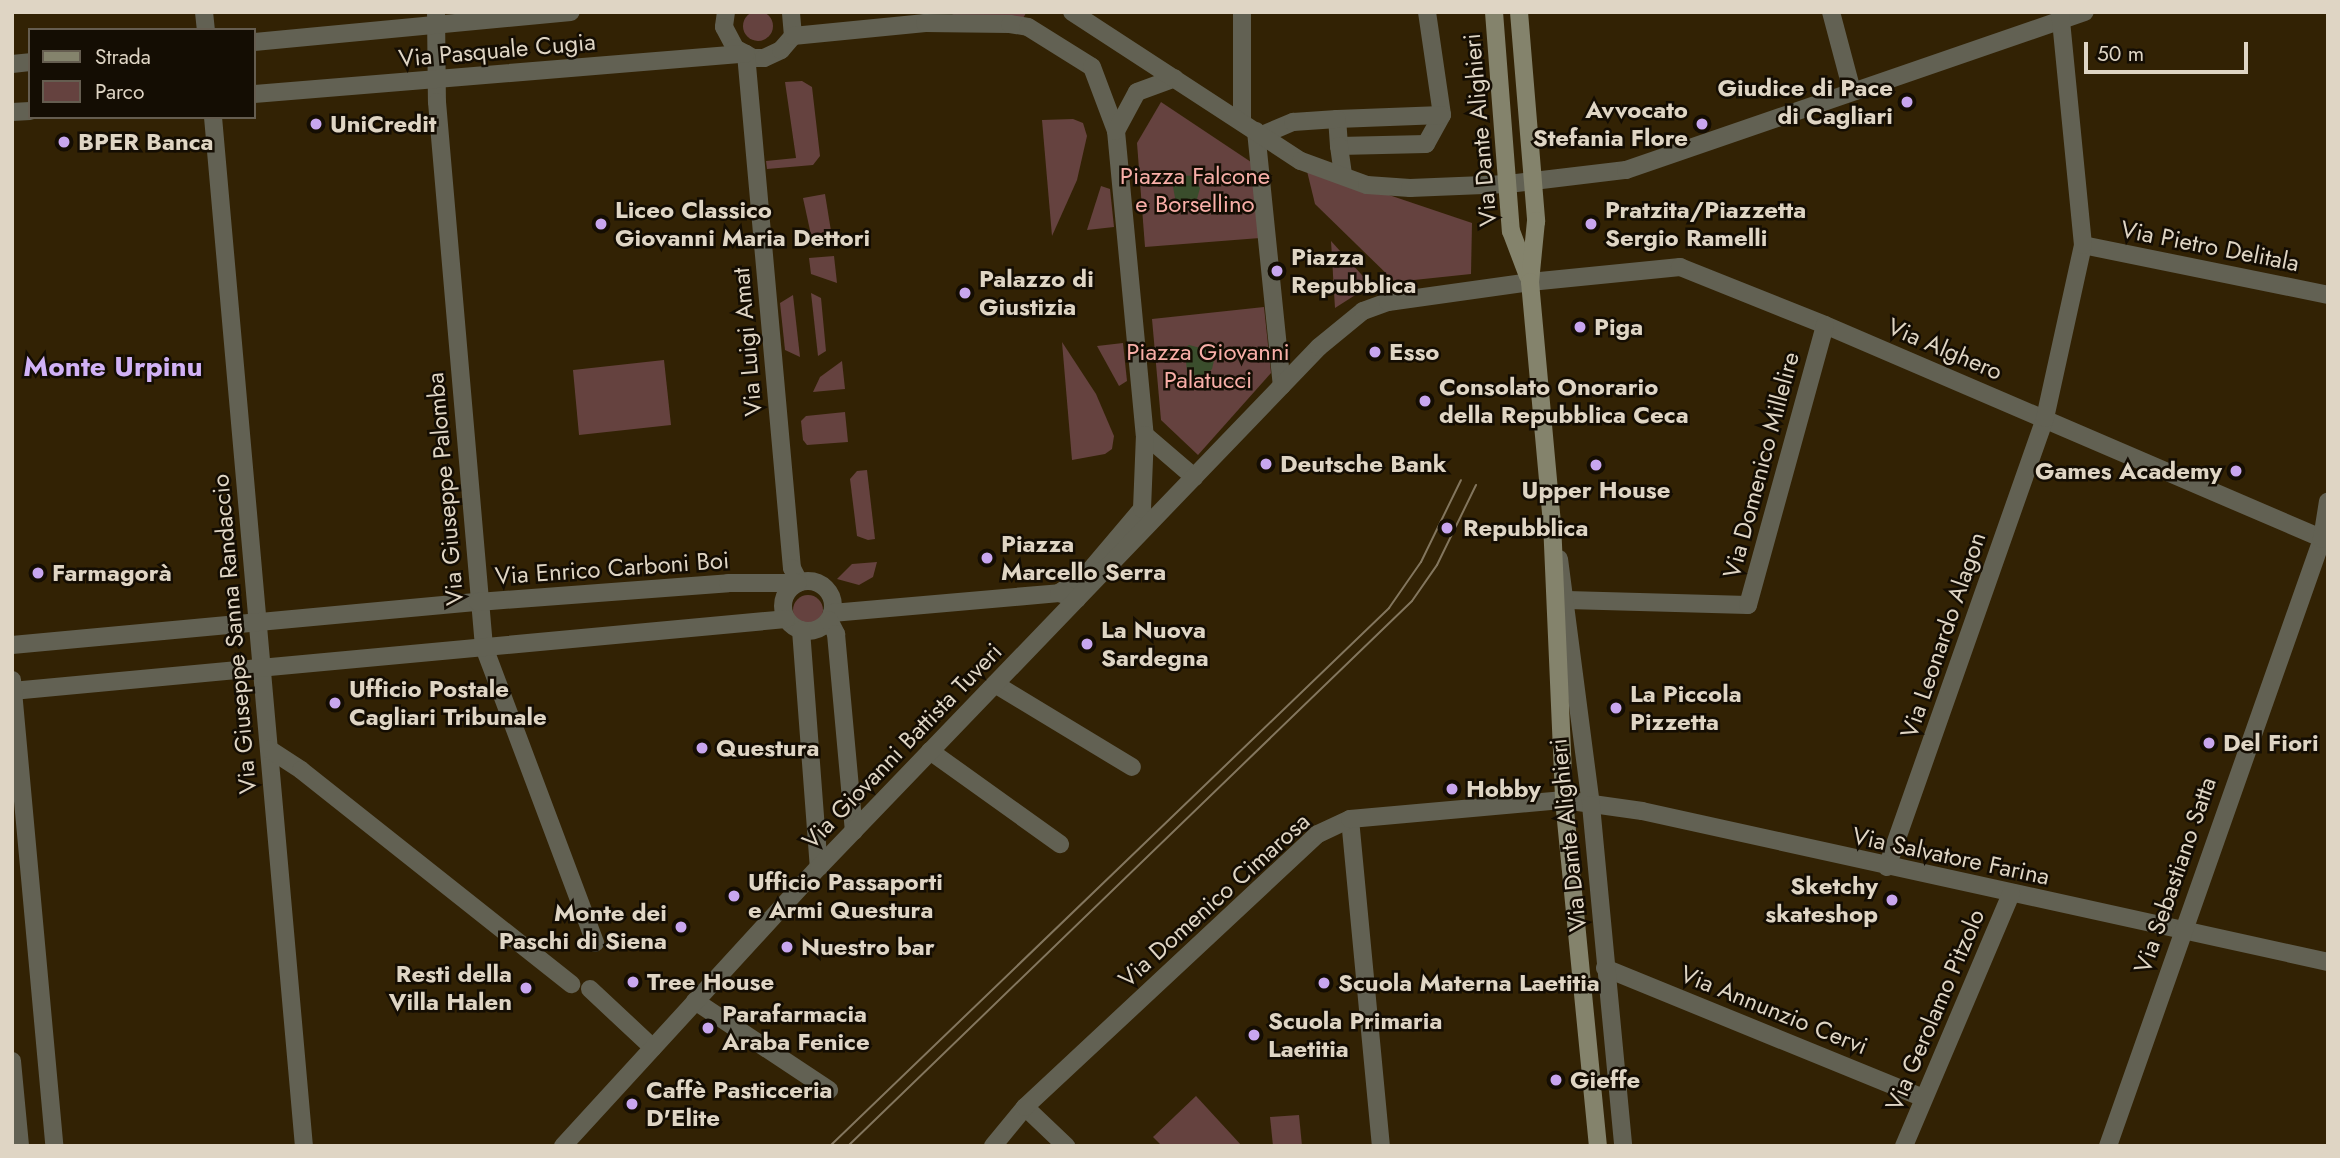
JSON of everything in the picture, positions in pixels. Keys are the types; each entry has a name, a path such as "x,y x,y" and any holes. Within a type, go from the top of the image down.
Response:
{"main road":[{"name":"Via Dante Alighieri","path":"1494,12 1511,231 1530,282"},
{"name":"Via Dante Alighieri","path":"1519,12 1536,221 1530,282 1552,522 1564,800 1598,1146"}],"street":[{"name":"Via Pasquale Cugia","path":"256,42 435,19 571,12"},
{"name":"Via Luigi Amat","path":"726,12 728,39 746,54 792,568 799,582"},
{"path":"1072,12 1301,161 1367,185 1410,188 1532,183 1626,170 2061,16 2085,12"},
{"path":"1242,12 1282,386"},
{"path":"1339,146 1426,144 1442,115 1427,12"},
{"path":"1831,12 1852,91"},
{"name":"Via Leonardo Alagon","path":"1887,867 2045,418 2083,245 2061,16"},
{"path":"746,54 772,56 792,20 931,18 1028,27 1055,41 1092,67 1116,131 1144,435 1142,509 1086,575 1059,593"},
{"name":"Via Giuseppe Palomba","path":"435,19 436,80 478,602 484,647 595,943"},
{"name":"Via Pasquale Cugia","path":"256,94 746,54"},
{"path":"1116,131 1138,92 1175,78"},
{"path":"1253,129 1293,122 1442,115"},
{"name":"Via Giuseppe Sanna Randaccio","path":"213,119 304,1146"},
{"path":"1337,119 1343,176"},
{"name":"Via Pietro Delitala","path":"2083,245 2328,295"},
{"name":"Via Alghero","path":"1530,282 1680,267 2045,418 2325,540"},
{"path":"1282,386 1363,312 1388,302 1530,282"},
{"name":"Via Domenico Millelire","path":"1567,600 1748,605 1825,325"},
{"name":"Via Giovanni Battista Tuveri","path":"564,1145 819,867 1282,386"},
{"path":"1144,435 1194,477"},
{"name":"Via Sebastiano Satta","path":"2108,1146 2181,930 2325,540 2328,501"},
{"name":"Via Dante Alighieri","path":"1552,522 1567,600 1591,806 1623,1146"},
{"path":"786,619 783,602 799,582"},
{"name":"Via Enrico Carboni Boi","path":"12,645 478,602 728,583 799,582 823,586 832,598 831,616"},
{"path":"54,1146 13,688 262,668 786,619 801,630 817,629 831,616 1059,593 1077,600"},
{"path":"831,616 836,634 854,831"},
{"path":"801,630 819,867"},
{"path":"995,684 1132,767"},
{"path":"269,749 571,984"},
{"path":"930,751 1060,844"},
{"name":"Via Salvatore Farina","path":"1564,800 1591,806 1642,811 2328,962"},
{"name":"Via Domenico Cimarosa","path":"993,1146 1025,1107 1318,834 1350,819 1564,800"},
{"path":"1350,819 1381,1146"},
{"name":"Via Gerolamo Pitzolo","path":"1903,1146 2011,894"},
{"name":"Via Annunzio Cervi","path":"1605,968 1924,1098"},
{"path":"590,989 653,1048"},
{"path":"695,1002 829,1090"},
{"path":"12,1061 20,1146"},
{"path":"1025,1107 1066,1146"}],"green space":[{"path":"758,11 768,16 773,26 768,36 758,41 748,36 743,26 748,16"},
{"path":"957,12 1026,13 1022,20 945,19"},
{"path":"802,81 812,87 820,156 813,165 767,169 766,161 796,158 785,82"},
{"name":"Piazza Falcone e Borsellino","path":"1161,102 1254,164 1260,238 1145,247 1137,143"},
{"path":"1073,119 1083,123 1087,136 1077,180 1052,236 1042,120"},
{"path":"1306,167 1472,223 1471,274 1395,282 1315,204"},
{"path":"1101,186 1110,189 1114,227 1087,230"},
{"path":"825,194 831,231 811,235 803,198"},
{"path":"1331,241 1371,285 1335,308"},
{"path":"834,256 837,283 811,274 809,258"},
{"path":"811,293 821,298 826,351 818,356"},
{"path":"793,295 800,357 785,350 780,303"},
{"name":"Piazza Giovanni Palatucci","path":"1264,307 1271,373 1198,455 1161,420 1152,319"},
{"path":"1062,342 1096,394 1114,436 1112,449 1105,454 1072,460"},
{"path":"1123,343 1127,381 1119,386 1097,346"},
{"path":"664,360 671,425 579,435 573,370"},
{"path":"842,361 845,389 813,392 820,377"},
{"path":"845,412 848,442 807,445 803,440 801,421 806,416"},
{"path":"867,470 875,539 868,540 857,536 850,479 857,471"},
{"path":"877,562 873,577 859,585 837,579 852,564"},
{"path":"808,595 814,596 822,604 822,616 814,624 808,625 802,624 794,616 793,610 794,604 802,596"},
{"path":"1196,1096 1242,1146 1162,1146 1153,1137"},
{"path":"1299,1115 1302,1146 1273,1146 1270,1117"}],"shaded area":[{"path":"1179,175 1192,176 1200,188 1197,199 1177,209 1172,181"},
{"path":"1189,345 1216,352 1212,369 1203,378 1187,373 1185,348"}],"tram line":[{"path":"830,1146 1389,608 1421,562 1461,480"},
{"path":"848,1146 1412,601 1437,565 1476,485"}],"place":[{"name":"Giudice di Pace di Cagliari","path":"1907,102"},
{"name":"UniCredit","path":"316,124"},
{"name":"Avvocato Stefania Flore","path":"1702,124"},
{"name":"BPER Banca","path":"64,142"},
{"name":"Liceo Classico Giovanni Maria Dettori","path":"601,224"},
{"name":"Pratzita/Piazzetta Sergio Ramelli","path":"1591,224"},
{"name":"Piazza Repubblica","path":"1277,271"},
{"name":"Palazzo di Giustizia","path":"965,293"},
{"name":"Piga","path":"1580,327"},
{"name":"Esso","path":"1375,352"},
{"name":"Consolato Onorario della Repubblica Ceca","path":"1425,401"},
{"name":"Deutsche Bank","path":"1266,464"},
{"name":"Upper House","path":"1596,465"},
{"name":"Games Academy","path":"2236,471"},
{"name":"Repubblica","path":"1447,528"},
{"name":"Piazza Marcello Serra","path":"987,558"},
{"name":"Farmagorà","path":"38,573"},
{"name":"La Nuova Sardegna","path":"1087,644"},
{"name":"Ufficio Postale Cagliari Tribunale","path":"335,703"},
{"name":"La Piccola Pizzetta","path":"1616,708"},
{"name":"Del Fiori","path":"2209,743"},
{"name":"Questura","path":"702,748"},
{"name":"Hobby","path":"1452,789"},
{"name":"Ufficio Passaporti e Armi Questura","path":"734,896"},
{"name":"Sketchy skateshop","path":"1892,900"},
{"name":"Monte dei Paschi di Siena","path":"681,927"},
{"name":"Nuestro bar","path":"787,947"},
{"name":"Tree House","path":"633,982"},
{"name":"Scuola Materna Laetitia","path":"1324,983"},
{"name":"Resti della Villa Halen","path":"526,988"},
{"name":"Parafarmacia Araba Fenice","path":"708,1028"},
{"name":"Scuola Primaria Laetitia","path":"1254,1035"},
{"name":"Gieffe","path":"1556,1080"},
{"name":"Caffè Pasticceria D'Elite","path":"632,1104"}],"district":[{"name":"Monte Urpinu","path":"113,367"}]}
